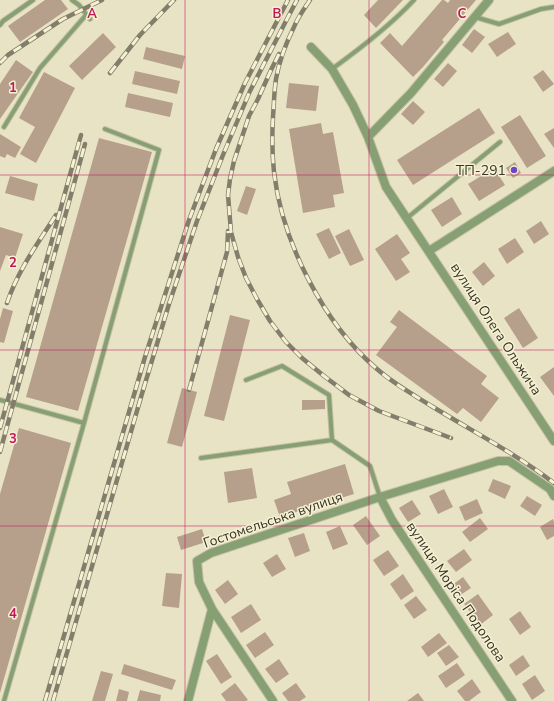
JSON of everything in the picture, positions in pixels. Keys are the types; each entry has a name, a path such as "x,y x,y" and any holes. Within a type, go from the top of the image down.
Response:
{"street":[{"path":"368,137 411,93 489,0"},
{"name":"вулиця Олега Ольжича","path":"311,47 332,69 353,105 368,137 386,186 554,441"},
{"path":"429,251 554,171"},
{"name":"Гостомельська вулиця","path":"212,609 199,582 197,561 211,553 380,497 498,461 509,461 550,489 554,496"},
{"name":"вулиця Моріса Подолова","path":"380,497 392,520 512,701"},
{"path":"188,701 212,609"},
{"path":"212,609 273,701"}],"lane":[{"path":"0,25 3,21 33,0"},
{"path":"72,0 79,5 90,20"},
{"path":"79,5 82,0"},
{"path":"332,69 354,53 401,14 414,0"},
{"path":"475,17 499,24 541,9 554,7"},
{"path":"4,127 40,68 86,15"},
{"path":"4,701 84,423 159,150 105,129"},
{"path":"407,218 500,142"},
{"path":"246,380 282,366 329,395 332,440"},
{"path":"0,400 84,423"},
{"path":"201,458 332,440 370,466 380,497"}],"building":[{"path":"45,0 61,0 68,9 20,42 8,26"},
{"path":"378,0 403,0 376,28 364,15"},
{"path":"442,0 448,3 450,0 476,0 442,40 444,42 413,77 380,43 390,33 402,46"},
{"path":"474,29 485,37 472,53 462,45"},
{"path":"508,32 516,44 497,57 488,44"},
{"path":"103,33 116,47 82,80 69,66"},
{"path":"146,47 185,56 182,69 143,59"},
{"path":"16,60 33,72 0,119 0,84"},
{"path":"448,63 457,71 443,87 434,79"},
{"path":"543,70 554,84 543,92 533,77"},
{"path":"135,71 180,81 177,94 132,84"},
{"path":"44,72 75,88 36,163 20,154 35,127 19,118"},
{"path":"289,83 319,86 316,111 286,108"},
{"path":"128,93 173,103 170,117 125,107"},
{"path":"413,101 425,112 413,125 401,114"},
{"path":"479,108 495,133 413,185 397,160"},
{"path":"520,115 546,156 527,168 501,127"},
{"path":"321,123 323,134 333,132 344,193 333,195 335,207 303,213 289,129"},
{"path":"554,128 554,148 544,134"},
{"path":"0,134 21,147 15,158 7,154 5,158 0,156"},
{"path":"99,138 152,152 78,411 26,397"},
{"name":"ТП-291","path":"515,162 521,173 513,178 506,168"},
{"path":"494,168 505,185 479,201 468,184"},
{"path":"10,176 38,184 34,201 5,193"},
{"path":"246,186 256,189 247,215 237,211"},
{"path":"452,197 462,214 442,227 431,210"},
{"path":"541,221 549,234 534,244 526,231"},
{"path":"0,227 23,234 15,258 6,255 0,271"},
{"path":"329,228 341,253 329,259 316,234"},
{"path":"349,229 364,260 350,266 335,236"},
{"path":"397,234 410,253 401,259 410,272 396,281 375,249"},
{"path":"515,238 524,252 507,264 498,249"},
{"path":"484,262 495,276 483,286 472,272"},
{"path":"3,308 13,311 4,343 0,342 0,319"},
{"path":"519,308 538,338 523,348 504,318"},
{"path":"399,310 487,376 481,384 499,398 481,422 463,408 457,414 376,355 397,327 390,322"},
{"path":"230,315 250,320 224,421 204,416"},
{"path":"554,367 554,396 540,377"},
{"path":"182,388 197,392 182,447 167,443"},
{"path":"302,400 325,400 325,409 302,410"},
{"path":"19,428 71,443 0,693 0,494"},
{"path":"345,464 354,494 280,517 274,500 291,494 287,482"},
{"path":"252,468 257,498 228,503 224,472"},
{"path":"493,479 511,486 505,499 488,491"},
{"path":"444,489 453,507 438,514 429,496"},
{"path":"527,496 542,505 535,516 520,506"},
{"path":"477,499 483,513 465,521 459,507"},
{"path":"412,500 421,514 408,522 399,508"},
{"path":"366,516 380,536 367,545 353,525"},
{"path":"480,518 488,529 470,542 462,532"},
{"path":"553,519 554,536 547,540 540,527"},
{"path":"340,526 348,544 333,550 326,532"},
{"path":"202,529 206,542 181,550 177,537"},
{"path":"304,533 310,551 295,557 288,538"},
{"path":"464,549 472,560 456,572 447,561"},
{"path":"388,550 399,566 384,576 373,560"},
{"path":"277,554 286,569 272,577 263,563"},
{"path":"166,573 182,574 179,608 162,606"},
{"path":"403,574 414,591 401,600 390,584"},
{"path":"463,577 471,588 459,596 451,586"},
{"path":"228,580 238,594 225,604 215,590"},
{"path":"478,594 493,615 480,625 464,604"},
{"path":"416,596 427,610 414,619 404,605"},
{"path":"251,604 261,620 241,633 231,617"},
{"path":"520,611 531,627 520,635 509,619"},
{"path":"265,632 274,645 255,658 246,645"},
{"path":"439,633 447,643 428,657 421,647"},
{"path":"449,645 459,657 446,666 437,653"},
{"path":"217,654 232,677 221,684 206,661"},
{"path":"523,655 530,666 516,676 509,665"},
{"path":"279,659 289,674 276,683 265,669"},
{"path":"457,663 465,675 446,688 438,676"},
{"path":"124,664 176,680 172,690 121,674"},
{"path":"101,671 113,674 105,701 92,701"},
{"path":"535,675 545,691 532,700 522,684"},
{"path":"472,679 481,692 469,701 465,701 457,691"},
{"path":"235,683 248,700 226,701 221,694"},
{"path":"296,683 306,697 300,701 288,701 282,693"},
{"path":"119,689 129,692 127,701 116,701"},
{"path":"140,690 161,695 160,701 137,701"},
{"path":"418,693 424,701 407,701"}],"railway":[{"path":"0,63 8,55 63,19 102,0"},
{"path":"110,73 140,35 174,0"},
{"path":"45,701 145,357 189,220 216,149 245,83 288,0"},
{"path":"53,701 141,397 169,304 197,221 250,91 297,0"},
{"path":"310,0 296,23 279,66 275,89 272,138 274,172 286,226 296,253 309,280 323,305 340,329 377,369 411,394 510,453 540,472 554,483"},
{"path":"279,54 249,116 234,161 230,179 228,195 231,232 246,278 270,321 286,342 302,358 324,376 349,395 379,411 451,438"},
{"path":"0,428 81,135"},
{"path":"0,452 85,144"},
{"path":"7,303 17,279 35,246 56,215"},
{"path":"189,390 227,252 228,231"}],"place":[{"name":"ТП-291","path":"514,170"}]}
